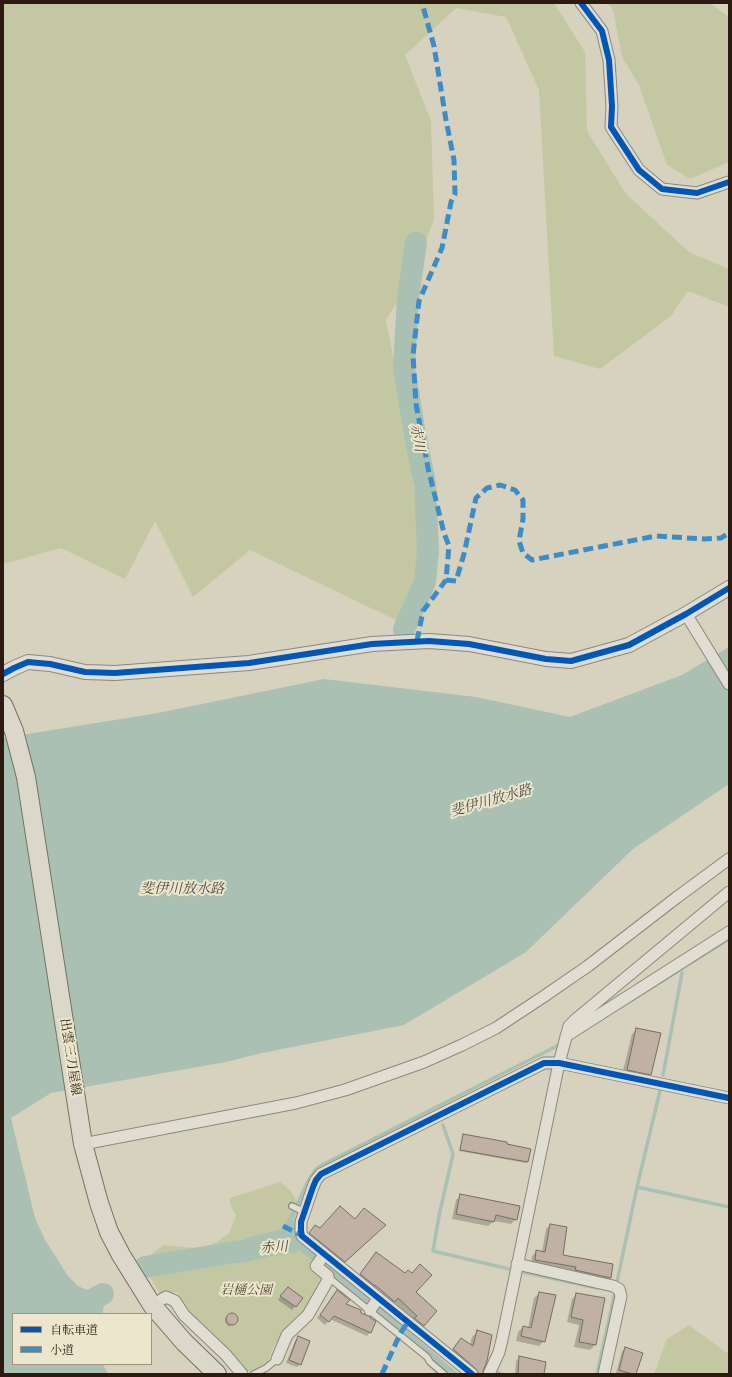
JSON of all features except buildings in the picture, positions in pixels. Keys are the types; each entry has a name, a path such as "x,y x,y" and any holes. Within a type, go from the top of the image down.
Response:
{"main road":[{"name":"出雲三刀屋線","path":"3,705 14,731 26,777 83,1144 99,1203 109,1232 121,1255 152,1305 184,1342 217,1374"}],"street":[{"path":"582,3 602,31 604,38 609,60 612,106 611,127 639,170 662,189 698,193 729,182"},
{"path":"3,674 28,662 50,664 85,672 115,673 249,663 372,644 429,641 469,644 546,659 571,661 629,645 686,614 729,588"},
{"path":"686,614 729,684"},
{"path":"83,1144 296,1103 345,1090 424,1062 496,1028 588,966 729,859"},
{"path":"489,1374 499,1352 559,1063 569,1026 574,1020 729,892"},
{"path":"565,1040 729,932"},
{"path":"472,1374 374,1304 321,1259 301,1235 297,1208 313,1187 316,1180 322,1174 538,1064 550,1062 559,1063 729,1098"},
{"path":"277,1359 287,1335 312,1309 316,1299 326,1283 328,1276 316,1266 321,1259"},
{"path":"517,1264 613,1286 619,1289 621,1296 604,1374"},
{"path":"152,1305 166,1298 175,1301 184,1315 226,1355 242,1374"}],"lane":[{"path":"328,1276 374,1304 427,1357 430,1362 444,1374"},
{"path":"254,1374 266,1368 277,1359"}],"green space":[{"path":"3,3 554,3 585,52 587,131 626,194 689,252 729,269 729,307 688,291 671,316 600,369 554,356 539,90 506,17 456,8 405,55 431,121 434,220 410,281 386,320 409,438 420,557 402,623 250,550 193,597 155,521 125,579 61,548 3,564"},
{"path":"608,3 710,3 729,17 729,162 690,179 667,165 639,85 622,57 613,10"},
{"name":"岩樋公園","path":"280,1182 290,1190 296,1200 301,1202 296,1216 296,1228 324,1280 309,1307 287,1328 274,1346 268,1361 253,1373 245,1372 222,1343 203,1329 190,1315 182,1304 178,1292 160,1294 141,1262 163,1245 203,1249 217,1242 229,1233 236,1216 230,1204 230,1198"},
{"path":"689,1325 724,1351 729,1353 729,1374 654,1374 667,1339"}],"water":[{"name":"斐伊川放水路","path":"729,647 729,784 633,849 526,952 404,1025 262,1053 226,1062 51,1093 11,1118 35,1218 45,1240 68,1276 78,1286 87,1290 98,1287 107,1301 103,1308 103,1313 12,1313 12,1365 104,1365 108,1374 3,1374 3,738 158,713 324,679 476,697 570,717 682,675"},
{"path":"291,1213 294,1215 294,1228 297,1236 459,1374 450,1374 429,1356 430,1355 299,1250 295,1254 289,1252 242,1263 217,1261 211,1258 211,1255 246,1238 283,1229"}],"waterway":[{"name":"赤川","path":"404,629 425,582 428,551 425,484 404,368 408,298 416,243"},
{"path":"621,1007 729,939"},
{"path":"663,1075 682,973"},
{"path":"291,1218 308,1181 316,1169 322,1165 561,1044"},
{"path":"617,1282 637,1187 660,1091"},
{"path":"443,1125 453,1154 433,1251 509,1269"},
{"path":"637,1187 729,1207"},
{"name":"赤川","path":"145,1267 241,1251"},
{"path":"523,1272 597,1288"},
{"path":"597,1374 615,1292 612,1291"},
{"name":"赤川","path":"66,1313 103,1294"}],"marked path":[{"path":"417,641 423,611 446,580 449,546 444,533 428,468 416,404 413,355 419,301 442,248 451,202 455,194 454,160 434,46 422,3"},
{"path":"446,580 456,581 464,554 476,498 487,488 500,485 515,490 523,500 523,519 519,541 523,553 532,560 656,536 705,539 721,538 729,533"},
{"path":"283,1226 301,1235"},
{"path":"382,1374 400,1334 408,1322"}],"cycle path":[{"path":"581,3 602,31 609,60 612,106 611,127 639,170 662,189 697,193 729,182"},
{"path":"3,674 28,662 50,664 85,672 115,673 249,663 372,644 429,641 469,644 546,659 571,661 629,645 686,614 729,588"},
{"path":"472,1374 302,1236 301,1222 313,1187 321,1174 544,1063 559,1063 729,1098"}]}
